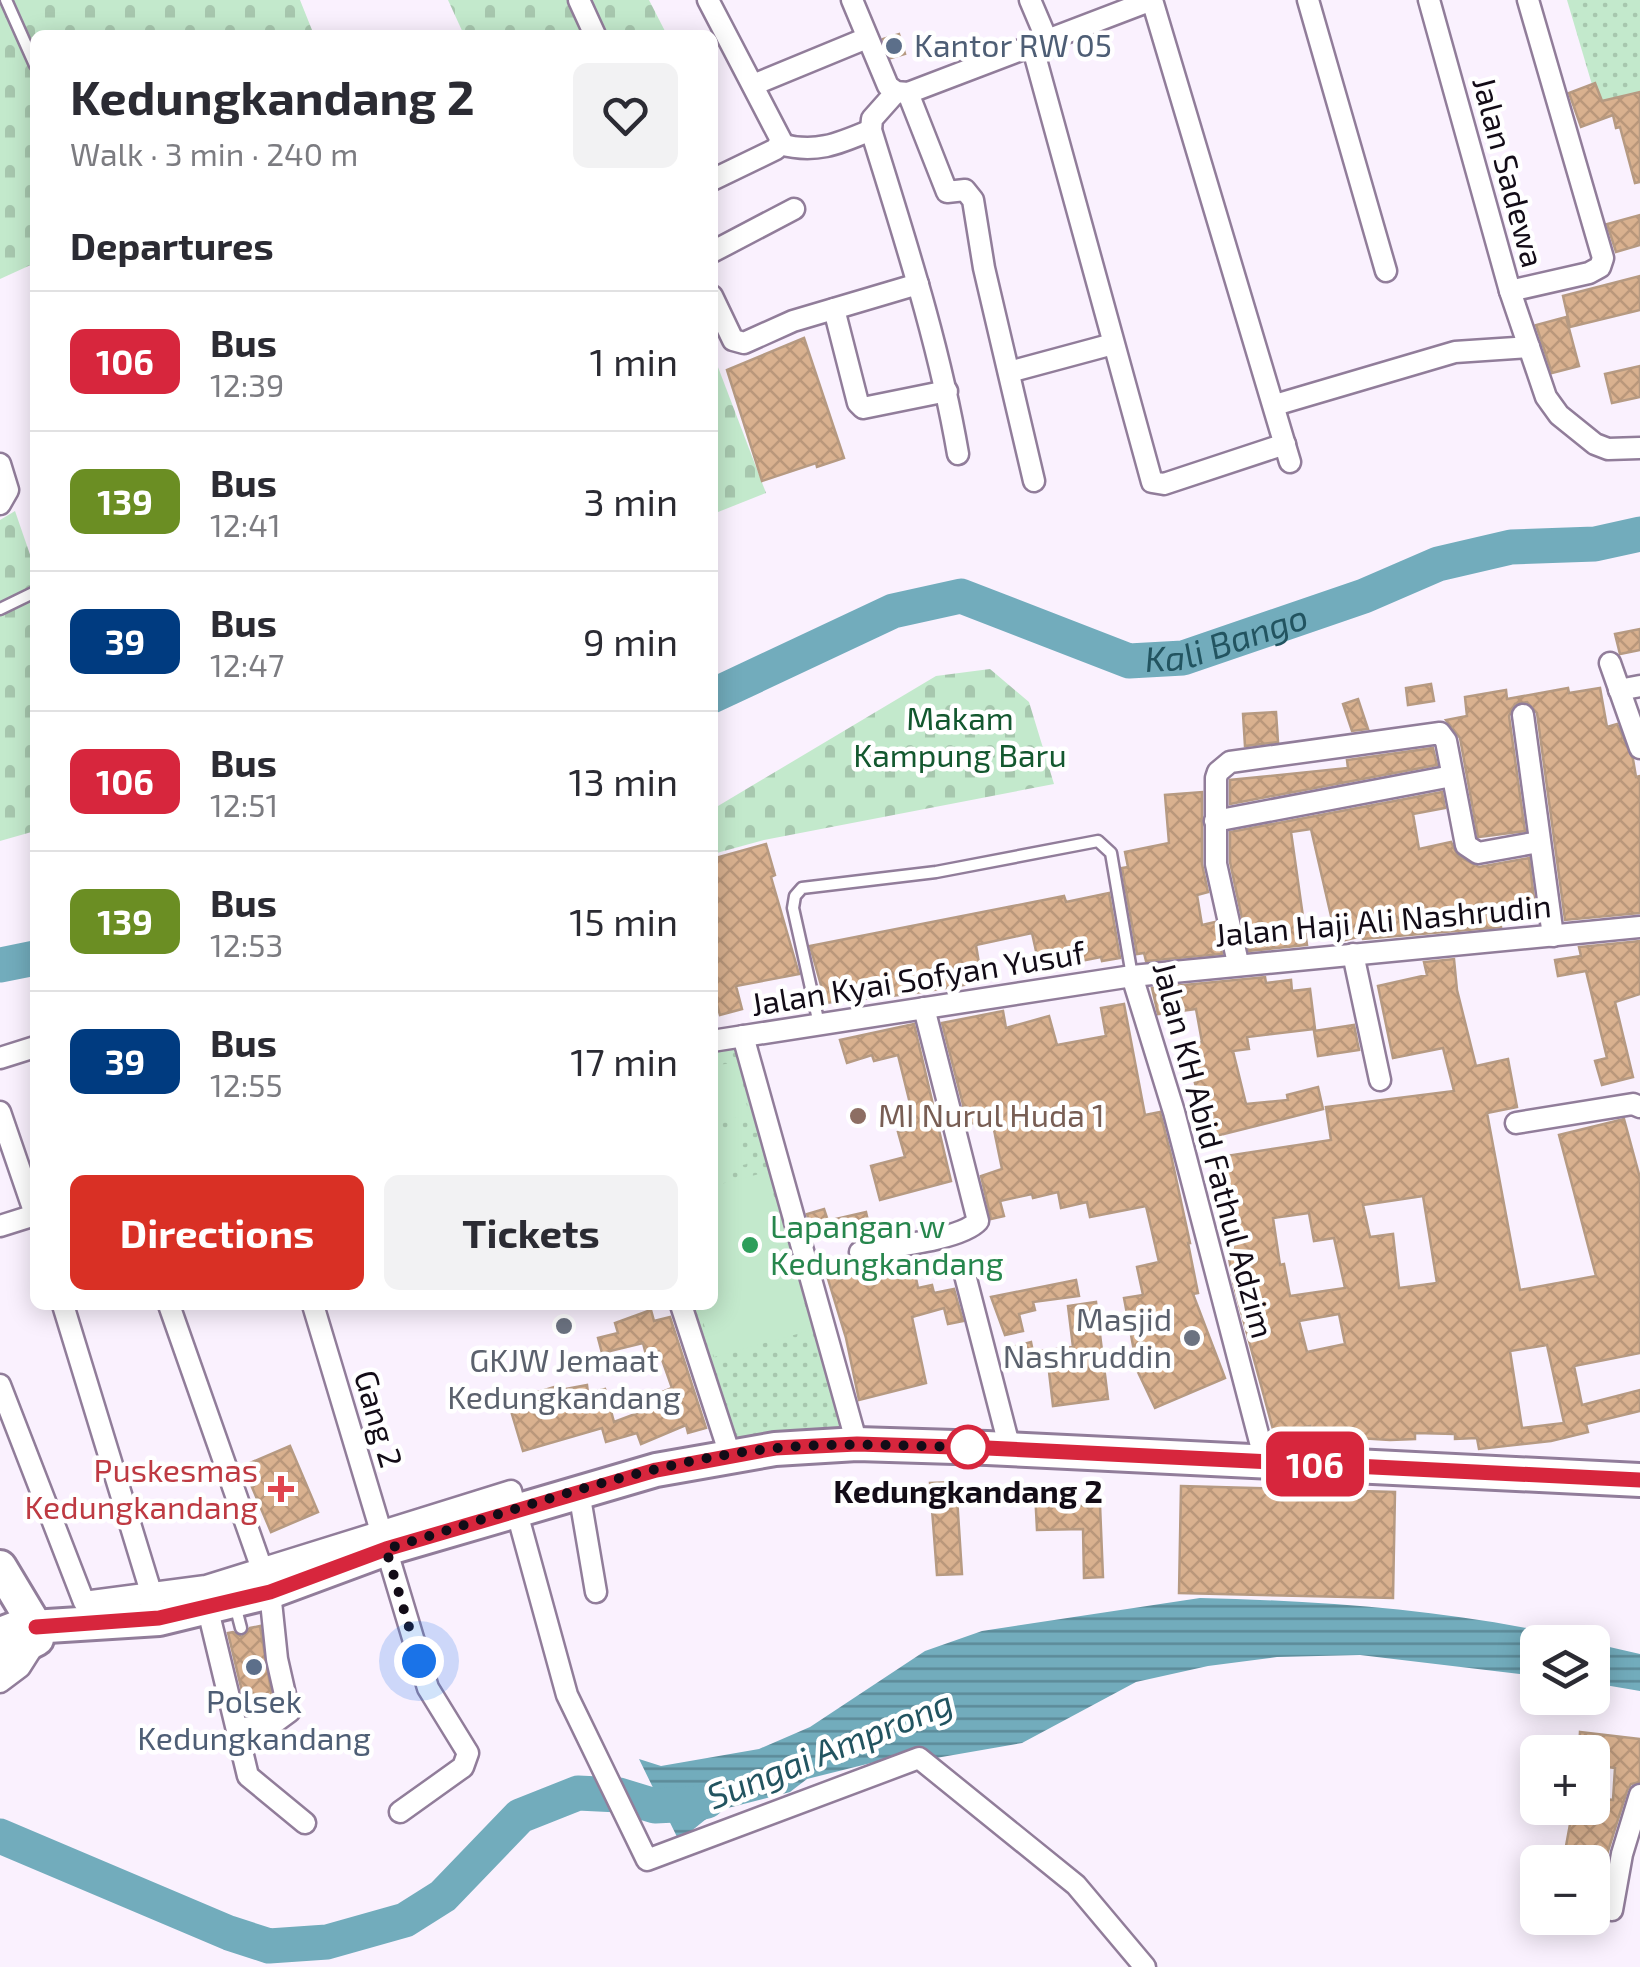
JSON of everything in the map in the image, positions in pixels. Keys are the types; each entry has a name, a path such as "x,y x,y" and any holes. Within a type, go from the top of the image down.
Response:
{"main road":[{"path":"16,1621 159,1618 227,1611 386,1549 656,1470 775,1448 857,1444 1010,1449 1640,1480"},
{"path":"0,1569 16,1621 0,1658"}],"street":[{"path":"578,0 593,30"},
{"path":"708,0 780,144"},
{"path":"852,0 888,86 902,92 946,192 965,190 973,200 984,268 1034,481"},
{"path":"958,454 947,390 871,130 872,119 902,92 1039,42 1152,0 1288,453 1164,484 1152,482 1113,344 1039,42 1030,0"},
{"path":"1308,0 1386,271"},
{"name":"Jalan Sadewa","path":"1429,0 1510,291 1589,273 1602,262 1528,0"},
{"path":"753,85 867,38"},
{"path":"718,177 780,144 812,151 871,130"},
{"path":"718,249 794,209"},
{"path":"718,307 738,344 918,284"},
{"path":"1510,291 1546,398 1558,415 1608,450 1640,448"},
{"path":"834,309 858,403 863,408 947,390"},
{"path":"1009,372 1113,344"},
{"path":"1274,404 1455,352 1529,347"},
{"path":"0,464 8,490 0,504"},
{"path":"1610,663 1630,688 1640,748"},
{"path":"1523,715 1553,936"},
{"path":"1238,964 1216,864 1216,778 1230,762 1432,732 1444,736 1465,840 1471,850 1478,853 1539,842"},
{"path":"1215,821 1452,776"},
{"name":"Jalan Haji Ali Nashrudin","path":"1132,976 1640,927"},
{"path":"1353,954 1380,1080"},
{"name":"Jalan Kyai Sofyan Yusuf","path":"718,1040 1132,976"},
{"name":"Jalan KH Abid Fathul Adzim","path":"1132,976 1174,1112 1266,1461"},
{"path":"860,1252 951,1234 972,1228 978,1221 924,1008"},
{"path":"743,1036 857,1444"},
{"path":"0,1058 30,1049"},
{"path":"1516,1124 1633,1104 1640,1108"},
{"path":"0,1112 30,1199"},
{"path":"0,1226 30,1216"},
{"path":"965,1276 1010,1449"},
{"path":"65,1310 159,1618"},
{"path":"170,1310 270,1592 277,1659 288,1712 274,1722 238,1729"},
{"name":"Gang 2","path":"314,1310 430,1695 465,1746 468,1757 463,1767 400,1812"},
{"path":"684,1310 730,1456"},
{"path":"0,1384 84,1602 206,1586 511,1491 567,1695 647,1860 920,1758 1076,1886 1144,1967"},
{"path":"579,1492 596,1592"},
{"path":"227,1611 238,1729 250,1778 304,1823"},
{"path":"0,1682 20,1667 16,1621"},
{"path":"1612,1910 1622,1854 1638,1809"}],"lane":[{"path":"6,0 30,54"},
{"path":"0,609 30,594"},
{"name":"Jalan KH Abid Fathul Adzim","path":"818,1024 793,908 795,896 802,888 936,872 1098,841 1111,853 1132,976"}],"green space":[{"path":"0,0 300,0 312,30 30,30 30,265 0,279"},
{"path":"448,0 649,0 664,30 462,30"},
{"path":"1567,0 1640,0 1640,96 1598,105"},
{"path":"718,367 766,493 718,512"},
{"path":"15,511 30,554 30,832 0,841 0,520"},
{"name":"Makam Kampung Baru","path":"990,669 1029,702 1054,784 764,840 718,853 718,806 936,676"},
{"path":"737,1049 843,1429 733,1438 693,1310 718,1310 718,1052"},
{"path":"737,1062 749,1115 718,1121 718,1065"},
{"path":"737,1129 747,1164 718,1171 718,1134"},
{"name":"Lapangan w Kedungkandang","path":"767,1172 812,1330 714,1357 700,1310 718,1310 718,1185"}],"water":[{"path":"1200,1598 1299,1602 1520,1627 1520,1674 1360,1655 1277,1657 1208,1666 1136,1682 1022,1743 936,1758 907,1754 807,1779 790,1792 716,1811 679,1841 639,1759 661,1766 759,1749 810,1727 925,1651 982,1631"},
{"path":"1610,1647 1640,1654 1640,1691 1610,1686"}],"building":[{"name":"Kantor RW 05","path":"899,34 905,54 891,58 883,39"},
{"path":"1595,83 1602,101 1640,92 1640,182 1635,183 1613,115 1581,127 1569,93"},
{"path":"1640,215 1640,245 1616,252 1607,224"},
{"path":"1640,276 1640,310 1570,327 1563,296"},
{"path":"1566,317 1579,366 1552,373 1536,325"},
{"path":"804,338 844,458 762,481 727,370"},
{"path":"1640,366 1640,397 1612,403 1605,374"},
{"path":"1640,629 1640,650 1620,654 1615,634"},
{"path":"1431,684 1434,701 1408,705 1406,688"},
{"path":"1568,688 1569,693 1600,688 1607,727 1617,724 1633,759 1636,777 1640,776 1640,913 1565,920 1537,713 1527,702 1515,704 1509,716 1525,831 1478,837 1460,738 1446,720 1467,716 1465,697 1506,690 1507,699"},
{"path":"1358,699 1368,729 1352,731 1343,704"},
{"path":"1276,712 1278,742 1245,746 1243,714"},
{"path":"1433,748 1437,765 1230,804 1230,780 1348,768 1347,760"},
{"path":"1202,792 1202,864 1208,892 1197,895 1202,925 1215,922 1222,954 1146,961 1144,953 1137,954 1122,868 1128,867 1125,852 1169,843 1165,795"},
{"path":"1442,792 1445,808 1413,814 1419,849 1451,842 1458,856 1479,867 1529,858 1536,914 1500,920 1501,927 1363,939 1362,936 1337,942 1311,829 1291,832 1307,945 1249,951 1230,862 1230,832"},
{"path":"766,844 775,875 771,877 799,974 736,986 742,1009 720,1015 718,1008 718,857"},
{"path":"1109,893 1120,958 1102,961 1101,957 1040,969 1032,933 976,945 982,982 826,1003 810,946 1064,896 1066,902"},
{"path":"1640,941 1640,994 1615,1002 1633,1077 1602,1085 1595,1061 1607,1058 1586,971 1558,976 1555,960 1581,956 1579,947"},
{"path":"1454,959 1457,990 1476,1066 1508,1059 1517,1107 1487,1113 1520,1290 1596,1276 1559,1135 1624,1119 1640,1178 1640,1353 1574,1366 1582,1405 1640,1390 1640,1411 1586,1424 1588,1432 1551,1441 1479,1449 1477,1438 1455,1439 1455,1434 1415,1433 1415,1439 1390,1440 1359,1438 1359,1433 1310,1433 1310,1426 1274,1433 1233,1282 1228,1252 1234,1251 1213,1158 1331,1140 1326,1107 1454,1091 1443,1048 1393,1058 1378,986 1427,975 1424,962","holes":["1423,1196 1437,1283 1399,1288 1393,1234 1370,1237 1363,1205","1309,1213 1314,1241 1334,1238 1345,1288 1290,1296 1284,1264 1280,1265 1273,1218","1339,1314 1345,1344 1307,1352 1299,1321","1547,1345 1564,1423 1522,1428 1510,1351"]},
{"path":"1265,977 1266,983 1291,980 1292,991 1310,989 1315,1029 1247,1037 1249,1049 1233,1051 1246,1104 1288,1100 1287,1095 1318,1087 1323,1109 1208,1138 1191,1066 1191,1043 1202,1042 1196,1009 1158,1014 1152,988"},
{"path":"1124,1004 1145,1115 1160,1112 1171,1155 1198,1293 1193,1294 1225,1378 1155,1408 1138,1372 1124,1298 1143,1295 1137,1267 1159,1262 1146,1206 1090,1217 1087,1202 1061,1208 1058,1192 1033,1198 1032,1194 1000,1201 1004,1216 991,1219 981,1176 1002,1169 992,1120 968,1124 942,1023 1003,1011 1006,1028 1049,1016 1057,1045 1106,1036 1101,1008"},
{"path":"914,1024 951,1181 880,1200 871,1166 905,1157 898,1132 916,1128 898,1055 874,1061 872,1055 847,1063 840,1040"},
{"path":"1354,1025 1359,1050 1318,1056 1314,1031"},
{"path":"824,1209 832,1233 814,1238 807,1214"},
{"path":"866,1212 871,1234 841,1240 836,1219"},
{"path":"913,1263 918,1288 932,1285 934,1293 954,1289 963,1321 948,1324 944,1308 912,1317 926,1383 859,1400 828,1279"},
{"path":"1076,1280 1079,1296 1033,1302 1035,1310 1019,1314 1023,1331 1005,1335 991,1297"},
{"path":"1096,1302 1108,1399 1053,1406 1048,1363 1022,1369 1016,1346 1031,1342 1033,1352 1073,1347 1068,1306"},
{"path":"651,1310 654,1321 670,1317 706,1428 688,1433 686,1425 641,1444 637,1433 606,1442 602,1428 523,1451 508,1401 554,1387 555,1391 587,1385 588,1393 605,1389 614,1422 659,1405 655,1395 672,1388 659,1351 646,1355 643,1343 602,1353 598,1338 618,1333 615,1323"},
{"name":"Puskesmas Kedungkandang","path":"290,1446 318,1512 271,1532 243,1466"},
{"path":"956,1482 962,1574 937,1575 930,1483"},
{"path":"1181,1486 1395,1492 1393,1598 1179,1593"},
{"path":"1035,1491 1076,1491 1076,1506 1100,1505 1103,1577 1084,1578 1083,1529 1037,1530"},
{"name":"Polsek Kedungkandang","path":"260,1626 273,1702 246,1708 228,1633 242,1637 250,1628"},
{"path":"1610,1736 1640,1739 1640,1782 1631,1784 1627,1791 1610,1845 1566,1845 1570,1825 1610,1825 1615,1768 1610,1767"}],"waterway":[{"name":"Kali Bango","path":"718,693 893,611 961,596 1129,661 1183,658 1364,596 1438,564 1511,547 1595,544 1640,534"},
{"name":"Kali Bango","path":"0,965 30,959"},
{"name":"Sungai Amprong","path":"0,1836 229,1933 269,1946 327,1942 405,1920 443,1896 520,1816 578,1793 619,1795 655,1806 707,1801"}],"bus line":[{"name":"106","path":"36,1627 159,1618 270,1592 386,1549 656,1470 775,1448 857,1444 987,1448 1640,1480"}],"place":[{"name":"Kantor RW 05","path":"894,46"},
{"name":"MI Nurul Huda 1","path":"858,1116"},
{"name":"Lapangan w Kedungkandang","path":"750,1245"},
{"name":"GKJW Jemaat Kedungkandang","path":"564,1326"},
{"name":"Masjid Nashruddin","path":"1192,1338"},
{"name":"Kedungkandang 2","path":"968,1447"},
{"name":"Puskesmas Kedungkandang","path":"281,1489"},
{"name":"Polsek Kedungkandang","path":"254,1667"}],"route":[{"path":"419,1661 386,1549 656,1470 775,1448 857,1444 968,1447"}]}
